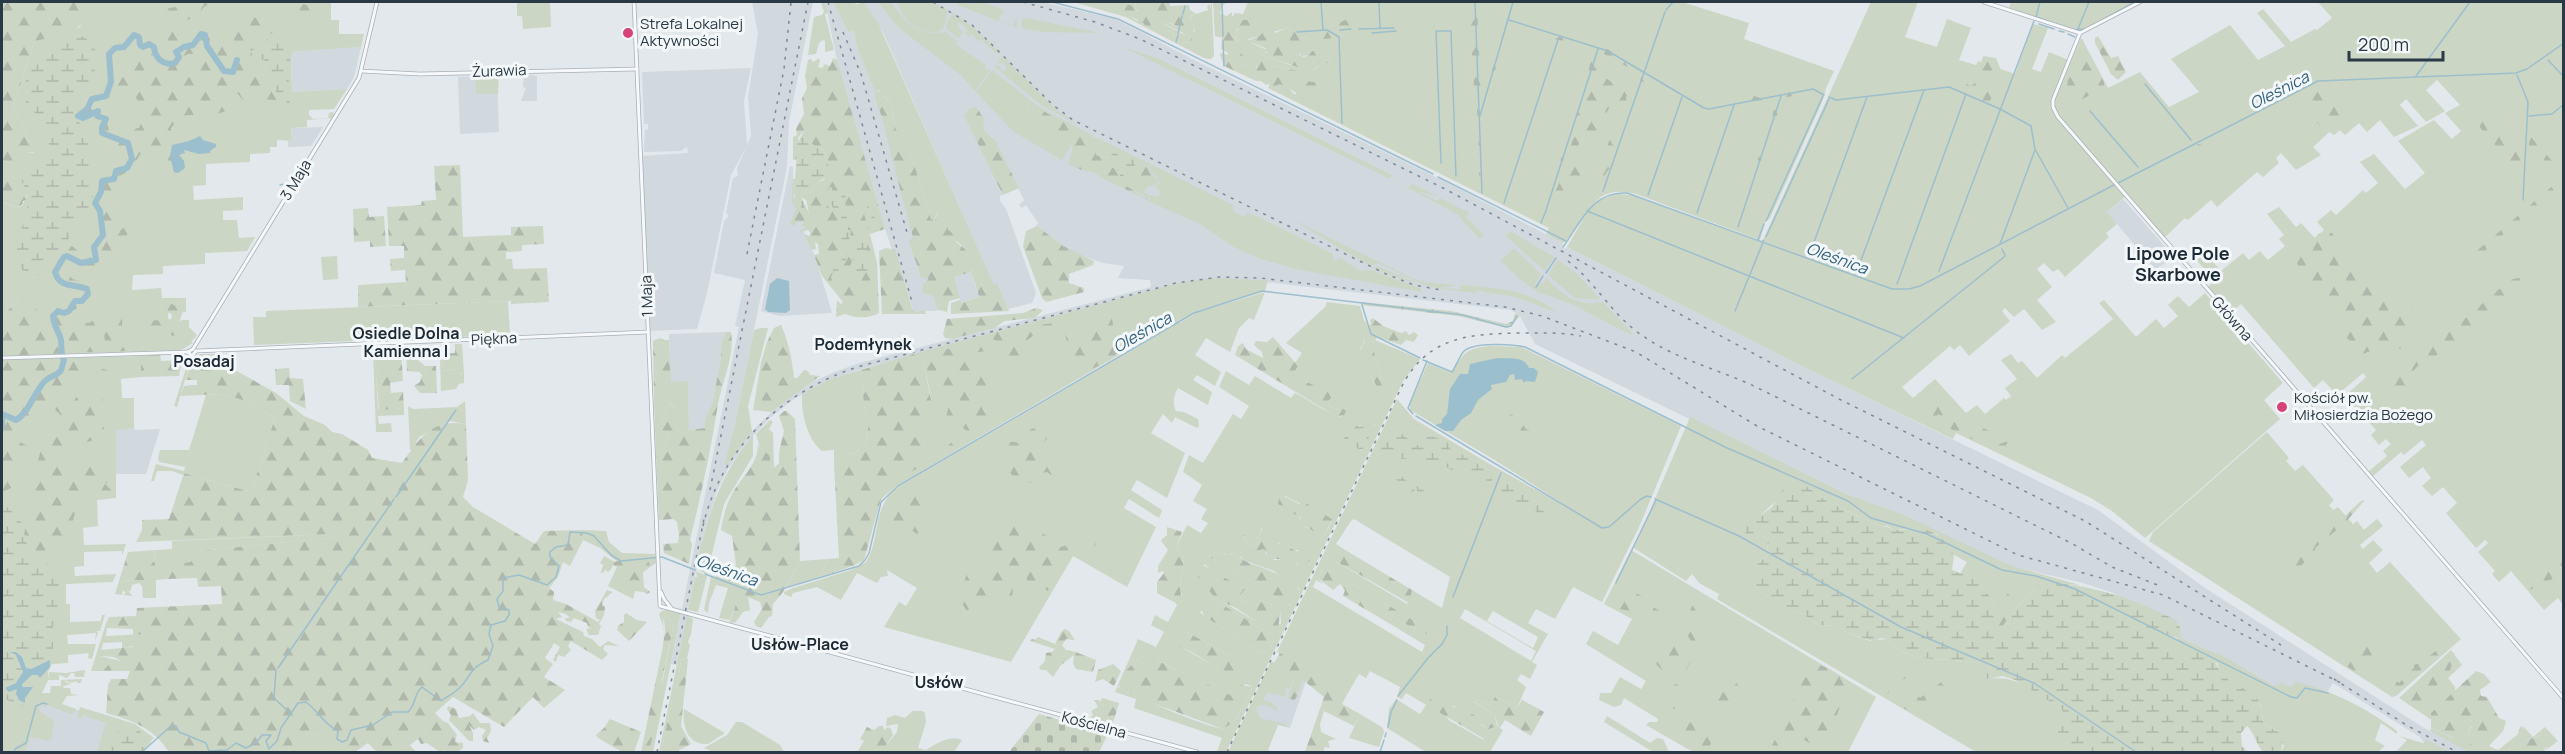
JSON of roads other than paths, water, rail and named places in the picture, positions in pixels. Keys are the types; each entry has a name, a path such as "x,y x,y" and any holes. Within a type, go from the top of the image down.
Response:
{"street":[{"name":"3 Maja","path":"194,350 361,71 377,2"},
{"name":"1 Maja","path":"634,2 658,560 662,601"},
{"path":"1984,2 2080,33 2140,2"},
{"name":"Główna","path":"2080,33 2056,92 2053,107 2058,117 2564,699"},
{"name":"Żurawia","path":"361,71 420,74 637,69"},
{"name":"Piękna","path":"188,352 192,356 194,350 648,332"},
{"path":"2,358 194,350"},
{"path":"662,601 667,606 660,606 662,601"},
{"name":"Kościelna","path":"667,606 1197,753"}],"water":[{"path":"200,136 203,140 216,144 216,147 210,153 199,154 184,150 185,153 179,155 184,161 185,168 178,173 174,172 170,157 172,145"},
{"path":"777,278 789,281 790,310 786,313 768,312 765,309 770,284"},
{"path":"1497,358 1520,359 1529,368 1534,368 1538,372 1535,382 1526,381 1524,383 1522,379 1515,380 1514,374 1510,375 1506,382 1491,385 1492,389 1478,400 1471,413 1461,420 1453,431 1445,431 1435,425 1442,423 1442,419 1447,414 1450,389 1460,374 1468,374 1470,364"},
{"path":"10,652 16,652 22,657 26,668 31,669 50,660 50,667 40,678 38,675 32,675 22,684 22,687 33,687 25,698 25,703 19,700 16,694 17,689 9,692 5,688 16,683 23,672 16,655"}],"waterway":[{"path":"1052,2 1118,19 1433,174"},
{"path":"1222,2 1223,36"},
{"path":"1321,2 1323,30"},
{"path":"1379,2 1380,28"},
{"path":"1475,2 1482,193"},
{"path":"1480,116 1513,2"},
{"path":"1666,10 1673,2"},
{"path":"2040,2 2036,17 2048,21"},
{"path":"2078,29 2089,2"},
{"path":"2102,20 2135,2"},
{"path":"2416,76 2470,2"},
{"path":"1183,14 1185,6"},
{"path":"1603,191 1665,12"},
{"path":"1178,33 1182,16"},
{"path":"1509,20 1608,51 1704,108 1709,109 1813,89 1824,95"},
{"path":"1939,271 2034,21"},
{"path":"2039,24 2054,29"},
{"path":"1359,29 1394,28"},
{"path":"1340,30 1351,29"},
{"path":"2074,30 2084,29"},
{"path":"1297,32 1327,30 1339,37 1342,123"},
{"path":"1372,33 1396,31"},
{"path":"1441,163 1436,31 1451,31 1456,176"},
{"path":"2059,31 2064,32"},
{"path":"2,414 16,420 21,417 45,381 61,370 64,360 53,316 58,311 64,313 69,311 75,301 82,301 88,294 87,289 60,281 55,272 67,256 81,263 96,260 94,247 103,235 100,211 95,203 101,192 102,181 114,179 116,171 127,168 132,159 128,143 102,133 106,119 97,116 98,111 83,118 78,116 87,109 92,99 106,96 111,82 109,54 115,48 124,47 134,35 139,37 140,45 143,47 149,44 154,47 160,60 171,64 175,63 179,57 176,52 193,45 201,34 205,35 207,46 224,71 233,72 237,60"},
{"path":"2068,34 2075,37"},
{"path":"1176,42 1178,35"},
{"path":"1504,203 1559,37"},
{"path":"1223,40 1224,66"},
{"name":"Oleśnica","path":"2118,183 2318,81 2516,73 2527,69 2564,43"},
{"path":"1547,207 1598,49"},
{"path":"2548,60 2564,77"},
{"path":"2517,75 2528,102 2523,200"},
{"path":"2145,84 2191,140"},
{"path":"1829,97 1836,100 1949,87 2000,109 2031,126 2035,149 2068,208"},
{"path":"1857,271 1924,90"},
{"path":"1897,284 1966,94"},
{"path":"1738,227 1781,96"},
{"path":"1766,221 1823,96"},
{"path":"1648,195 1682,97"},
{"path":"1810,253 1867,97"},
{"path":"1766,237 1829,99"},
{"path":"2529,116 2552,114 2564,104"},
{"path":"1697,213 1734,105"},
{"path":"2090,111 2138,167"},
{"path":"2000,244 2035,150"},
{"path":"1438,177 1566,241"},
{"path":"280,185 285,184"},
{"name":"Oleśnica","path":"1563,247 1582,218 1596,203 1605,197 1627,193 1892,289 1909,289 1920,286 2114,185"},
{"path":"1541,223 1547,208"},
{"path":"1587,211 1904,338"},
{"path":"1758,240 1764,224"},
{"path":"1735,311 1764,240"},
{"path":"1852,379 2004,257 2002,249"},
{"name":"Oleśnica","path":"1546,273 1556,258"},
{"name":"Oleśnica","path":"1536,287 1543,276"},
{"name":"Oleśnica","path":"705,574 761,595 859,566 869,553 881,502 898,486 1194,313 1262,291 1463,315 1506,327 1511,326 1517,316"},
{"path":"1362,305 1371,334 1420,358"},
{"path":"1423,360 1452,372 1462,353 1469,348 1494,344 1525,347 1725,447 1848,501 1871,518 1927,534 2002,570 2036,576 2075,589 2291,697 2297,698 2305,688 2328,693"},
{"path":"1413,414 1408,408 1427,361"},
{"path":"396,497 456,410"},
{"path":"1416,416 1602,528 1609,527 1641,499 1651,497"},
{"path":"2,420 2,428"},
{"path":"1453,597 1501,473"},
{"path":"321,605 394,499"},
{"path":"1655,499 1739,536 1901,627 2034,683 2136,752"},
{"path":"1616,583 1656,500"},
{"name":"Oleśnica","path":"142,752 172,725 176,726 179,732 206,743 209,751 227,750 236,743 246,748 256,743 262,735 271,735 266,741 269,749 277,741 281,728 298,703 306,702 338,731 337,739 342,742 347,740 351,730 373,725 392,712 408,712 422,687 441,701 462,686 476,667 488,660 493,646 489,634 491,625 505,621 509,615 509,610 499,607 497,599 503,591 503,578 519,575 547,585 556,577 559,566 550,557 550,552 556,547 568,545 570,532 587,533 594,536 611,555 621,561 662,557 695,570"},
{"path":"278,668 320,607"},
{"path":"1398,696 1442,644 1447,635 1447,626"},
{"path":"276,670 274,698 290,713"},
{"path":"1388,727 1391,712 1397,700"},
{"path":"14,752 26,743 36,706 47,704"},
{"path":"1385,737 1386,733"},
{"path":"1380,752 1384,740"}],"railway":[{"path":"747,254 784,69 791,2"},
{"path":"710,490 808,2"},
{"path":"828,2 912,302"},
{"path":"933,2 972,25 1053,105 1073,120 1386,274 1414,285 1441,290"},
{"path":"1023,2 1095,22 1140,39 1443,188 1839,399 2085,521 2281,645"},
{"path":"843,32 861,74 908,236"},
{"path":"1568,261 1627,323 1664,348 1754,386 2071,543 2112,567 2160,586"},
{"path":"703,526 712,497 725,471 760,425 782,406 833,376 861,366 1176,283 1220,277 1260,278 1505,307 1542,316 1636,352 1757,426 2018,555 2163,595 2341,683"},
{"path":"1227,752 1411,371 1437,348 1467,337 1520,333 1558,333 1581,336"},
{"path":"657,752 704,519"},
{"path":"2334,679 2408,726 2457,752"}],"place":[{"name":"Strefa Lokalnej Aktywności","path":"628,33"},
{"name":"Kościół pw. Miłosierdzia Bożego","path":"2282,407"}],"district":[{"name":"Lipowe Pole Skarbowe","path":"2178,264"},
{"name":"Osiedle Dolna Kamienna I","path":"406,342"},
{"name":"Podemłynek","path":"863,344"},
{"name":"Posadaj","path":"204,361"},
{"name":"Usłów-Place","path":"800,644"},
{"name":"Usłów","path":"939,682"}]}
